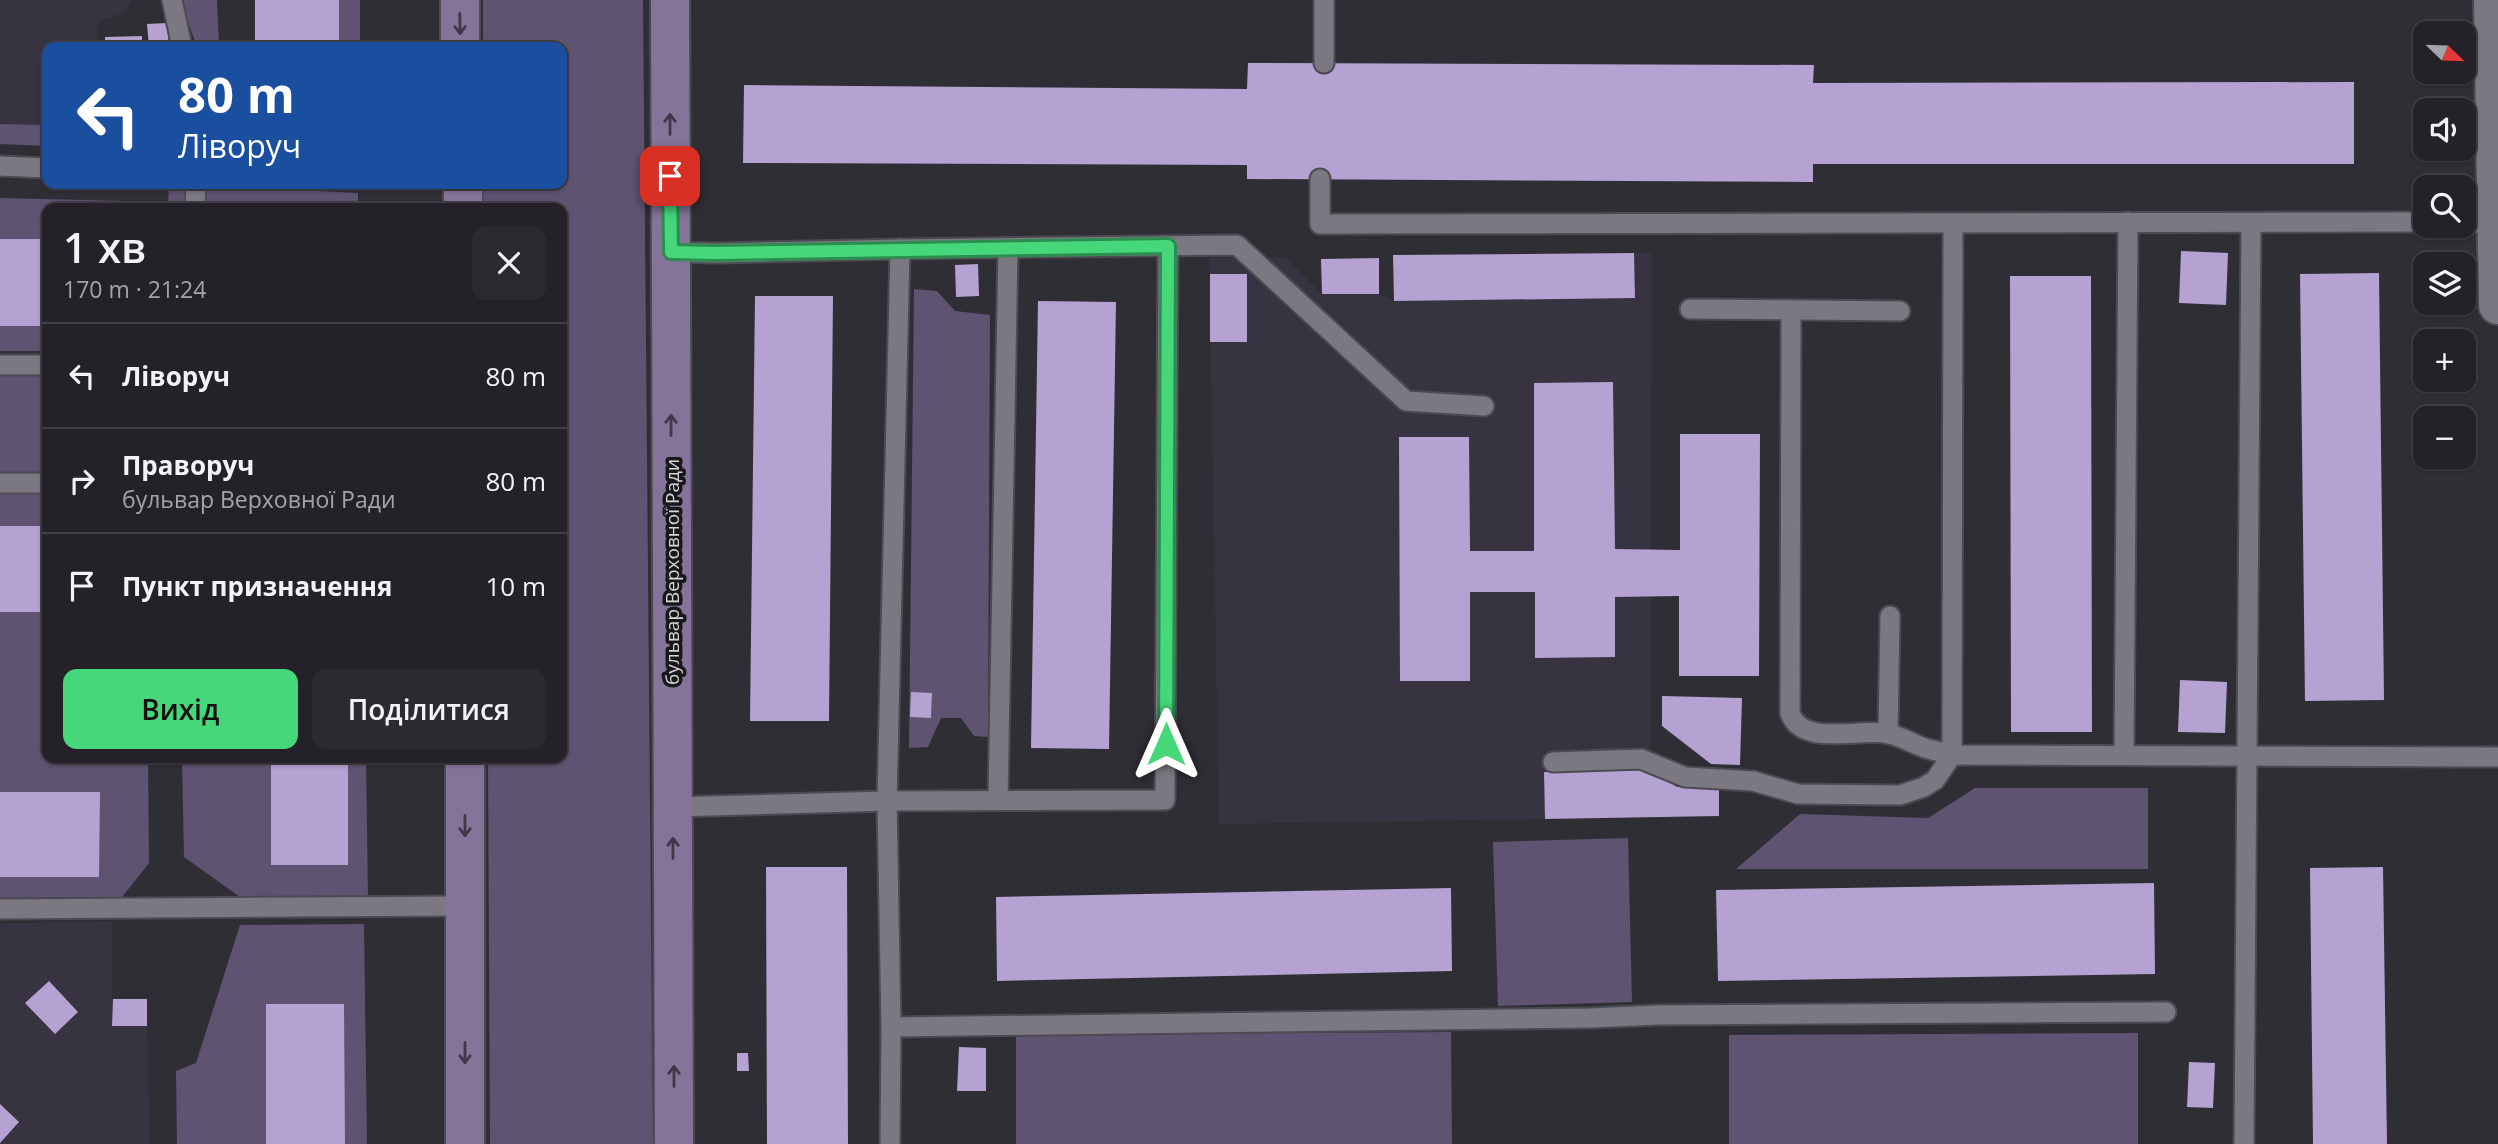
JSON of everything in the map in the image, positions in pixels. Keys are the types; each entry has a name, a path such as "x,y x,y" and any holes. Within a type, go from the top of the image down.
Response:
{"street":[{"path":"460,0 460,42"},
{"name":"бульвар Верховної Ради","path":"670,0 674,1144"},
{"path":"2493,0 2486,223 2498,305"},
{"path":"465,763 465,1144"}],"lane":[{"path":"172,0 181,42"},
{"path":"1324,0 1324,63"},
{"path":"0,166 42,168"},
{"path":"1320,179 1320,224 1953,225 2413,222"},
{"path":"2124,755 2128,222"},
{"path":"2244,1144 2251,223"},
{"path":"1553,762 1641,759 1685,777 1753,781 1798,794 1900,795 1924,788 1935,780 1952,755 1953,225"},
{"path":"671,252 1237,245 1406,401 1484,406"},
{"path":"673,807 887,801 1166,800 1168,246"},
{"path":"998,800 1008,248"},
{"path":"890,1144 887,801 901,249"},
{"path":"1690,309 1899,311"},
{"path":"1791,310 1790,713 1800,729 1812,733 1888,734 1952,755 2498,757"},
{"path":"0,365 42,365"},
{"path":"0,483 42,483"},
{"path":"1888,734 1890,616"},
{"path":"0,909 465,906"},
{"path":"891,1027 1672,1015 2166,1012"}],"shaded area":[{"path":"0,0 132,0 126,12 98,22 97,42 42,42 42,125 0,123"},
{"path":"180,0 217,0 219,42 195,42"},
{"path":"330,0 360,0 360,42 330,42"},
{"path":"483,0 643,0 653,1144 490,1144 488,763 567,763 567,203 484,203 484,189 567,189 567,42 483,42"},
{"path":"0,124 42,125 42,146 0,144"},
{"path":"169,189 274,189 358,193 358,203 42,203 42,351 0,351 0,198 168,202"},
{"path":"1634,253 1652,253 1650,753 1544,753 1545,819 1219,824 1209,258 1285,257 1322,294 1379,294 1394,301 1634,298"},
{"path":"914,289 937,291 955,311 990,315 988,737 974,736 961,718 941,718 928,747 909,748"},
{"path":"42,373 42,474 0,474 0,374"},
{"path":"42,492 42,763 148,763 149,863 122,897 0,898 0,493"},
{"path":"182,763 366,763 368,897 240,897 184,857"},
{"path":"1975,788 2148,788 2148,869 1736,869 1800,814 1928,818"},
{"path":"1628,838 1632,1002 1498,1006 1493,842"},
{"path":"112,921 112,1025 147,1026 150,1144 0,1144 0,923"},
{"path":"364,924 367,1144 177,1144 176,1071 196,1063 240,925"},
{"path":"1451,1032 1452,1144 1016,1144 1016,1035"},
{"path":"2138,1033 2138,1144 1729,1144 1729,1035"}],"building":[{"path":"255,0 339,0 339,42 255,42"},
{"path":"167,23 169,42 149,42 147,24"},
{"path":"142,36 142,42 105,42 105,37"},
{"path":"1248,63 1814,65 1813,83 2354,82 2354,164 1813,164 1813,182 1247,179 1247,165 743,163 744,85 1247,89"},
{"path":"0,239 42,239 42,326 0,326"},
{"path":"2181,251 2228,253 2226,305 2179,303"},
{"path":"1634,253 1635,298 1394,301 1393,255"},
{"path":"1379,258 1379,294 1322,294 1321,259"},
{"path":"978,264 979,296 956,297 955,265"},
{"path":"2379,273 2384,700 2305,701 2300,274"},
{"path":"1210,274 1247,274 1247,342 1210,342"},
{"path":"2010,276 2091,276 2092,732 2011,732"},
{"path":"755,296 833,296 829,721 750,721"},
{"path":"1038,301 1116,302 1109,749 1031,748"},
{"path":"1613,382 1615,549 1680,550 1680,434 1760,434 1759,676 1679,676 1679,596 1615,597 1615,657 1535,658 1535,592 1470,592 1470,681 1400,681 1399,437 1469,437 1470,551 1534,551 1534,383"},
{"path":"0,526 42,526 42,612 0,612"},
{"path":"2180,680 2227,682 2225,733 2178,732"},
{"path":"911,692 932,693 931,718 910,717"},
{"path":"1662,696 1742,698 1740,765 1711,764 1662,726"},
{"path":"271,763 348,763 348,865 271,865"},
{"path":"1650,770 1677,787 1719,786 1719,816 1545,819 1544,772"},
{"path":"0,792 100,792 99,877 0,877"},
{"path":"766,867 847,867 848,1144 767,1144"},
{"path":"2383,867 2387,1144 2313,1144 2310,868"},
{"path":"2154,883 2155,974 1718,981 1716,890"},
{"path":"1451,888 1452,971 997,981 996,897"},
{"path":"49,981 78,1012 55,1034 25,1003"},
{"path":"113,999 147,999 147,1026 112,1026"},
{"path":"266,1004 344,1004 345,1144 266,1144"},
{"path":"959,1047 986,1048 986,1091 957,1091"},
{"path":"737,1053 748,1053 749,1071 737,1071"},
{"path":"2189,1062 2215,1063 2213,1108 2187,1107"},
{"path":"0,1104 19,1122 0,1143"}],"route":[{"path":"670,176 671,252 1168,246 1166,744"}]}
